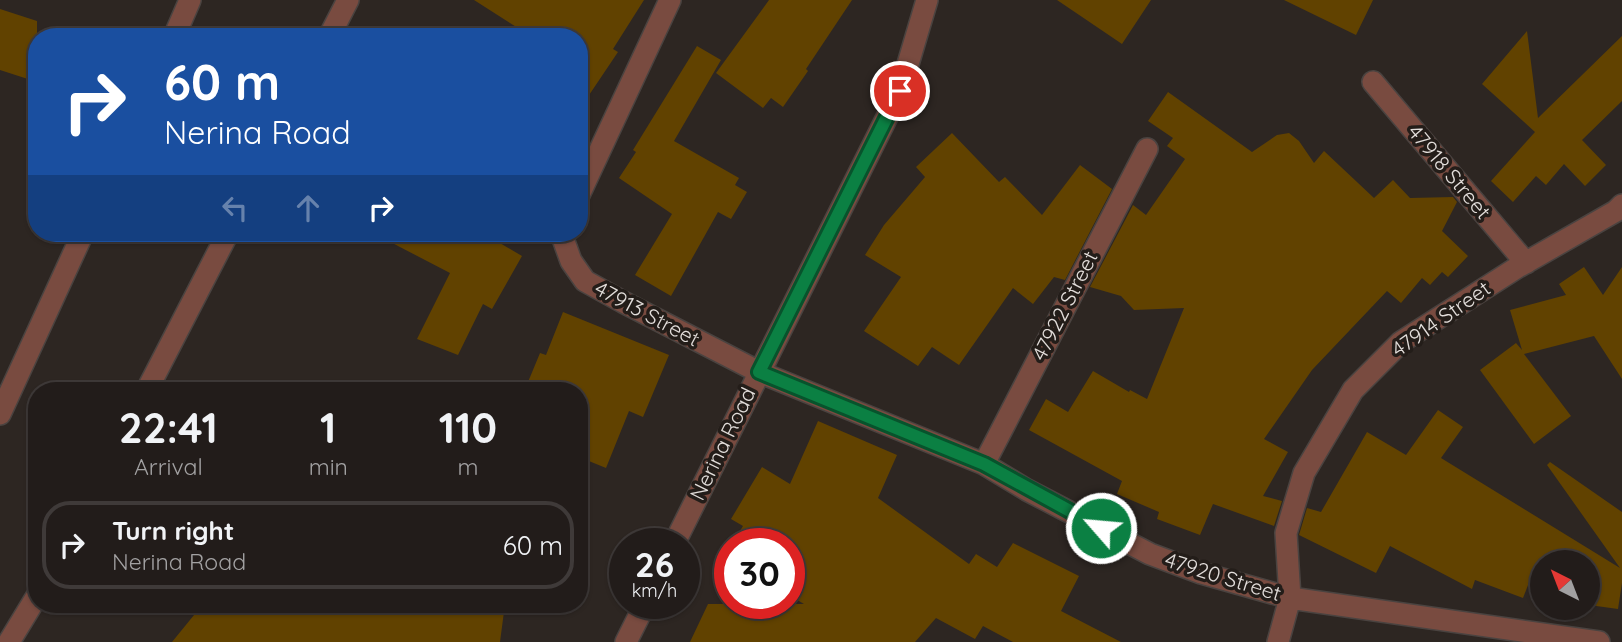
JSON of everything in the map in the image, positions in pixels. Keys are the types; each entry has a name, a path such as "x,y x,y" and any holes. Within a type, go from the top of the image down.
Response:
{"street":[{"path":"178,28 190,0"},
{"path":"334,28 348,0"},
{"path":"588,176 670,0"},
{"name":"Nerina Road","path":"682,528 900,91 927,0"},
{"name":"47918 Street","path":"1373,82 1526,262"},
{"name":"47922 Street","path":"984,464 1147,149"},
{"name":"47914 Street","path":"1278,642 1290,598 1286,533 1304,472 1353,390 1402,342 1526,262 1622,205"},
{"path":"0,414 79,242"},
{"path":"151,382 223,242"},
{"name":"47913 Street","path":"564,242 571,261 586,281 759,372"},
{"name":"47920 Street","path":"759,372 984,464 1150,554 1201,573 1290,598 1599,642"},
{"path":"9,642 28,611"},
{"path":"626,642 638,619"}],"building":[{"path":"474,0 644,0 613,49 618,52 588,97 588,28 518,28"},
{"path":"769,0 852,0 783,107 771,98 763,108 716,73"},
{"path":"1057,0 1151,0 1122,44"},
{"path":"1284,0 1373,0 1356,35"},
{"path":"0,9 37,21 37,28 28,28 28,79 0,70"},
{"path":"1527,31 1538,118 1622,36 1622,101 1582,140 1606,165 1585,186 1564,164 1546,185 1536,176 1513,202 1491,181 1535,132 1482,84"},
{"path":"697,46 721,60 674,141 739,178 735,185 747,192 731,219 718,212 671,296 635,275 672,214 619,178 636,152 633,150"},
{"path":"1168,92 1252,152 1277,135 1289,133 1299,141 1314,163 1324,151 1374,198 1393,180 1410,198 1453,197 1457,202 1442,231 1468,256 1448,277 1442,272 1430,285 1422,278 1401,303 1387,291 1312,370 1264,439 1288,452 1263,496 1282,501 1274,526 1213,504 1200,535 1157,519 1159,512 1117,494 1122,481 1029,430 1046,399 1068,412 1093,371 1147,399 1184,308 1134,310 1121,296 1090,287 1133,205 1146,215 1185,159 1167,146 1173,138 1148,121"},
{"path":"952,133 999,182 1005,177 1042,215 1080,165 1112,189 1065,280 1054,277 1033,304 1013,288 959,365 932,347 918,366 864,331 901,277 865,255 884,225 925,177 916,167"},
{"path":"390,242 498,242 522,256 492,309 483,304 458,355 417,339 450,273"},
{"path":"1584,267 1603,295 1622,267 1622,379 1594,336 1524,354 1571,416 1534,444 1480,370 1516,343 1522,350 1510,310 1566,295 1559,284"},
{"path":"563,312 669,355 643,417 629,411 606,468 588,461 588,382 528,382 540,353 546,355"},
{"path":"1438,410 1463,427 1441,458 1591,550 1530,550 1530,580 1523,598 1475,580 1472,589 1390,546 1376,573 1299,535 1307,508 1321,512 1367,432 1406,455"},
{"path":"818,421 897,455 878,498 969,564 976,554 997,567 1013,543 1079,576 1061,611 1121,642 1013,642 983,626 975,639 936,618 915,642 690,642 708,604 714,604 714,619 805,619 805,528 742,528 743,526 731,519 762,467 790,484"},
{"path":"1550,462 1622,512 1622,583 1618,609 1600,607 1600,556 1620,568 1547,465"},
{"path":"196,613 504,613 500,642 172,642"}],"route":[{"path":"900,91 759,372 984,464 1101,528"}]}
